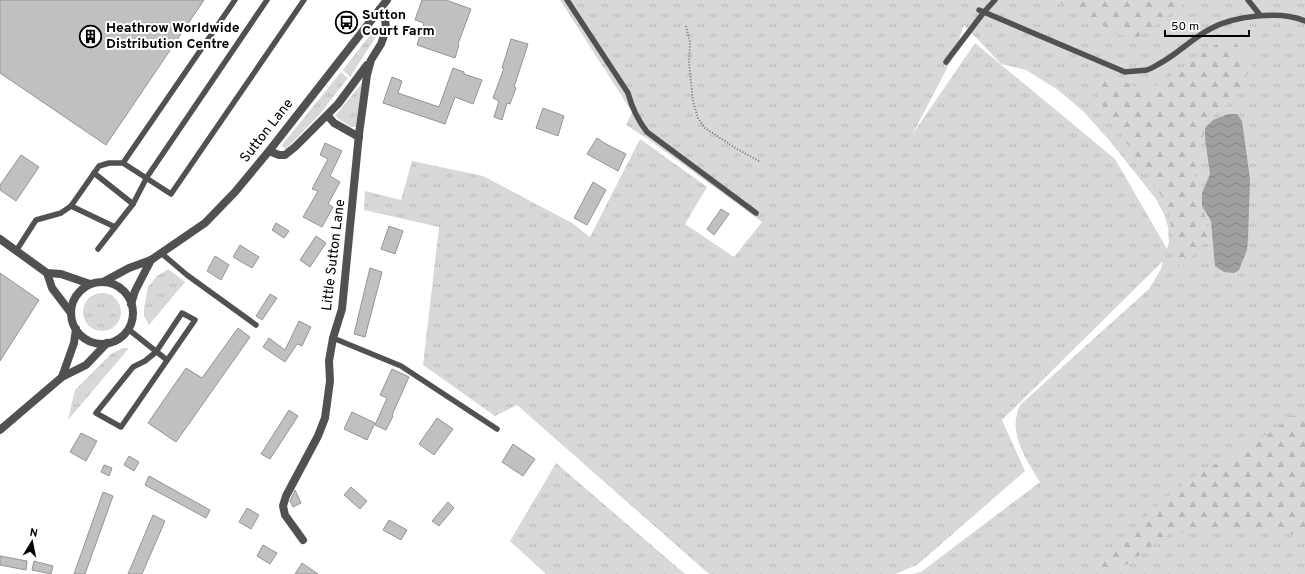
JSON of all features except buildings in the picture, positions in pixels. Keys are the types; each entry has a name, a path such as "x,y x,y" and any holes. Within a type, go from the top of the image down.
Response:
{"street":[{"name":"Sutton Lane","path":"103,282 129,268 151,260 205,223 235,192 387,0"},
{"name":"Little Sutton Lane","path":"303,540 287,519 283,506 286,496 318,436 325,418 330,381 329,361 333,338 342,310 359,137 367,75 371,60 381,44 386,30 385,17 380,9"},
{"path":"268,151 279,155 288,154 328,116 348,92 371,60"},
{"path":"328,116 334,123 359,137"},
{"path":"0,238 46,273 52,288 71,313"},
{"name":"Sutton Lane","path":"131,304 134,291 151,260"},
{"path":"46,273 61,274 90,284"},
{"path":"103,282 110,283 122,290 128,296 131,304 132,313 128,329 122,336 107,343 97,344 82,337 72,322 71,313 74,301 78,293 90,284 103,282"},
{"path":"62,377 74,343 76,329"},
{"path":"0,430 62,377 86,364 107,343"}],"lane":[{"path":"124,162 235,0"},
{"path":"98,249 133,204 147,177 267,0"},
{"path":"16,251 36,220 61,213 71,206 99,166 109,163 124,162 171,194 304,0"},
{"path":"567,0 628,93 635,114 647,132 756,213"},
{"path":"946,62 982,11 995,0"},
{"path":"1248,0 1260,15"},
{"path":"982,11 1125,72 1148,70 1169,59 1211,28 1231,21 1260,15 1280,15 1305,21"},
{"path":"94,173 133,204"},
{"path":"71,206 115,227"},
{"path":"161,253 187,275 256,326"},
{"path":"182,312 195,320 121,427 96,414 133,367 145,361 156,352 182,312"},
{"path":"128,329 167,360"},
{"path":"333,338 401,366 498,430"}],"path":[{"path":"686,26 690,42 689,63 693,101 698,118 705,128 759,162"}],"green space":[{"path":"560,0 1305,0 1305,574 912,574 921,572 1040,482 1024,455 1017,436 1017,415 1020,405 1149,289 1161,269 1163,261 1002,420 1025,471 917,565 895,574 709,574 517,405 495,416 423,365 439,227 364,210 365,191 401,200 412,161 483,176 572,223 590,237 640,139 707,187 685,224 734,257 762,222 648,139 626,125 632,112","holes":["964,25 1001,64 1026,70 1058,90 1083,111 1109,140 1156,199 1164,214 1168,227 1169,242 1167,249 1115,159 975,43 912,135 953,57"]},
{"path":"1060,0 1190,0 1133,41 1063,6"},
{"path":"376,27 379,32 350,77 343,70"},
{"path":"1230,35 1252,66 1232,101 1207,120 1194,174 1210,236 1180,270 1174,245 1168,206 1096,96 1108,74 1146,92"},
{"path":"341,72 348,78 320,114 285,150 282,145"},
{"path":"362,83 356,127 351,127 337,118 336,115"},
{"path":"168,269 185,282 149,325 144,316 148,287 157,276"},
{"path":"98,293 106,293 118,302 121,312 118,322 112,328 106,331 98,331 86,322 83,316 83,308 92,296"},
{"path":"123,348 129,348 68,420 75,390 111,354"},
{"path":"1305,407 1305,533 1294,534 1234,528 1169,534 1126,565 1089,570 1172,492 1207,469 1273,431"},
{"path":"556,463 685,574 546,574 510,541"}],"water":[{"path":"1228,114 1237,114 1242,121 1250,179 1247,250 1239,270 1234,273 1224,272 1215,266 1211,221 1202,206 1202,193 1210,174 1205,128 1213,120"}],"place":[{"name":"Sutton Court Farm","path":"347,23"},
{"name":"Heathrow Worldwide Distribution Centre","path":"90,36"}]}
